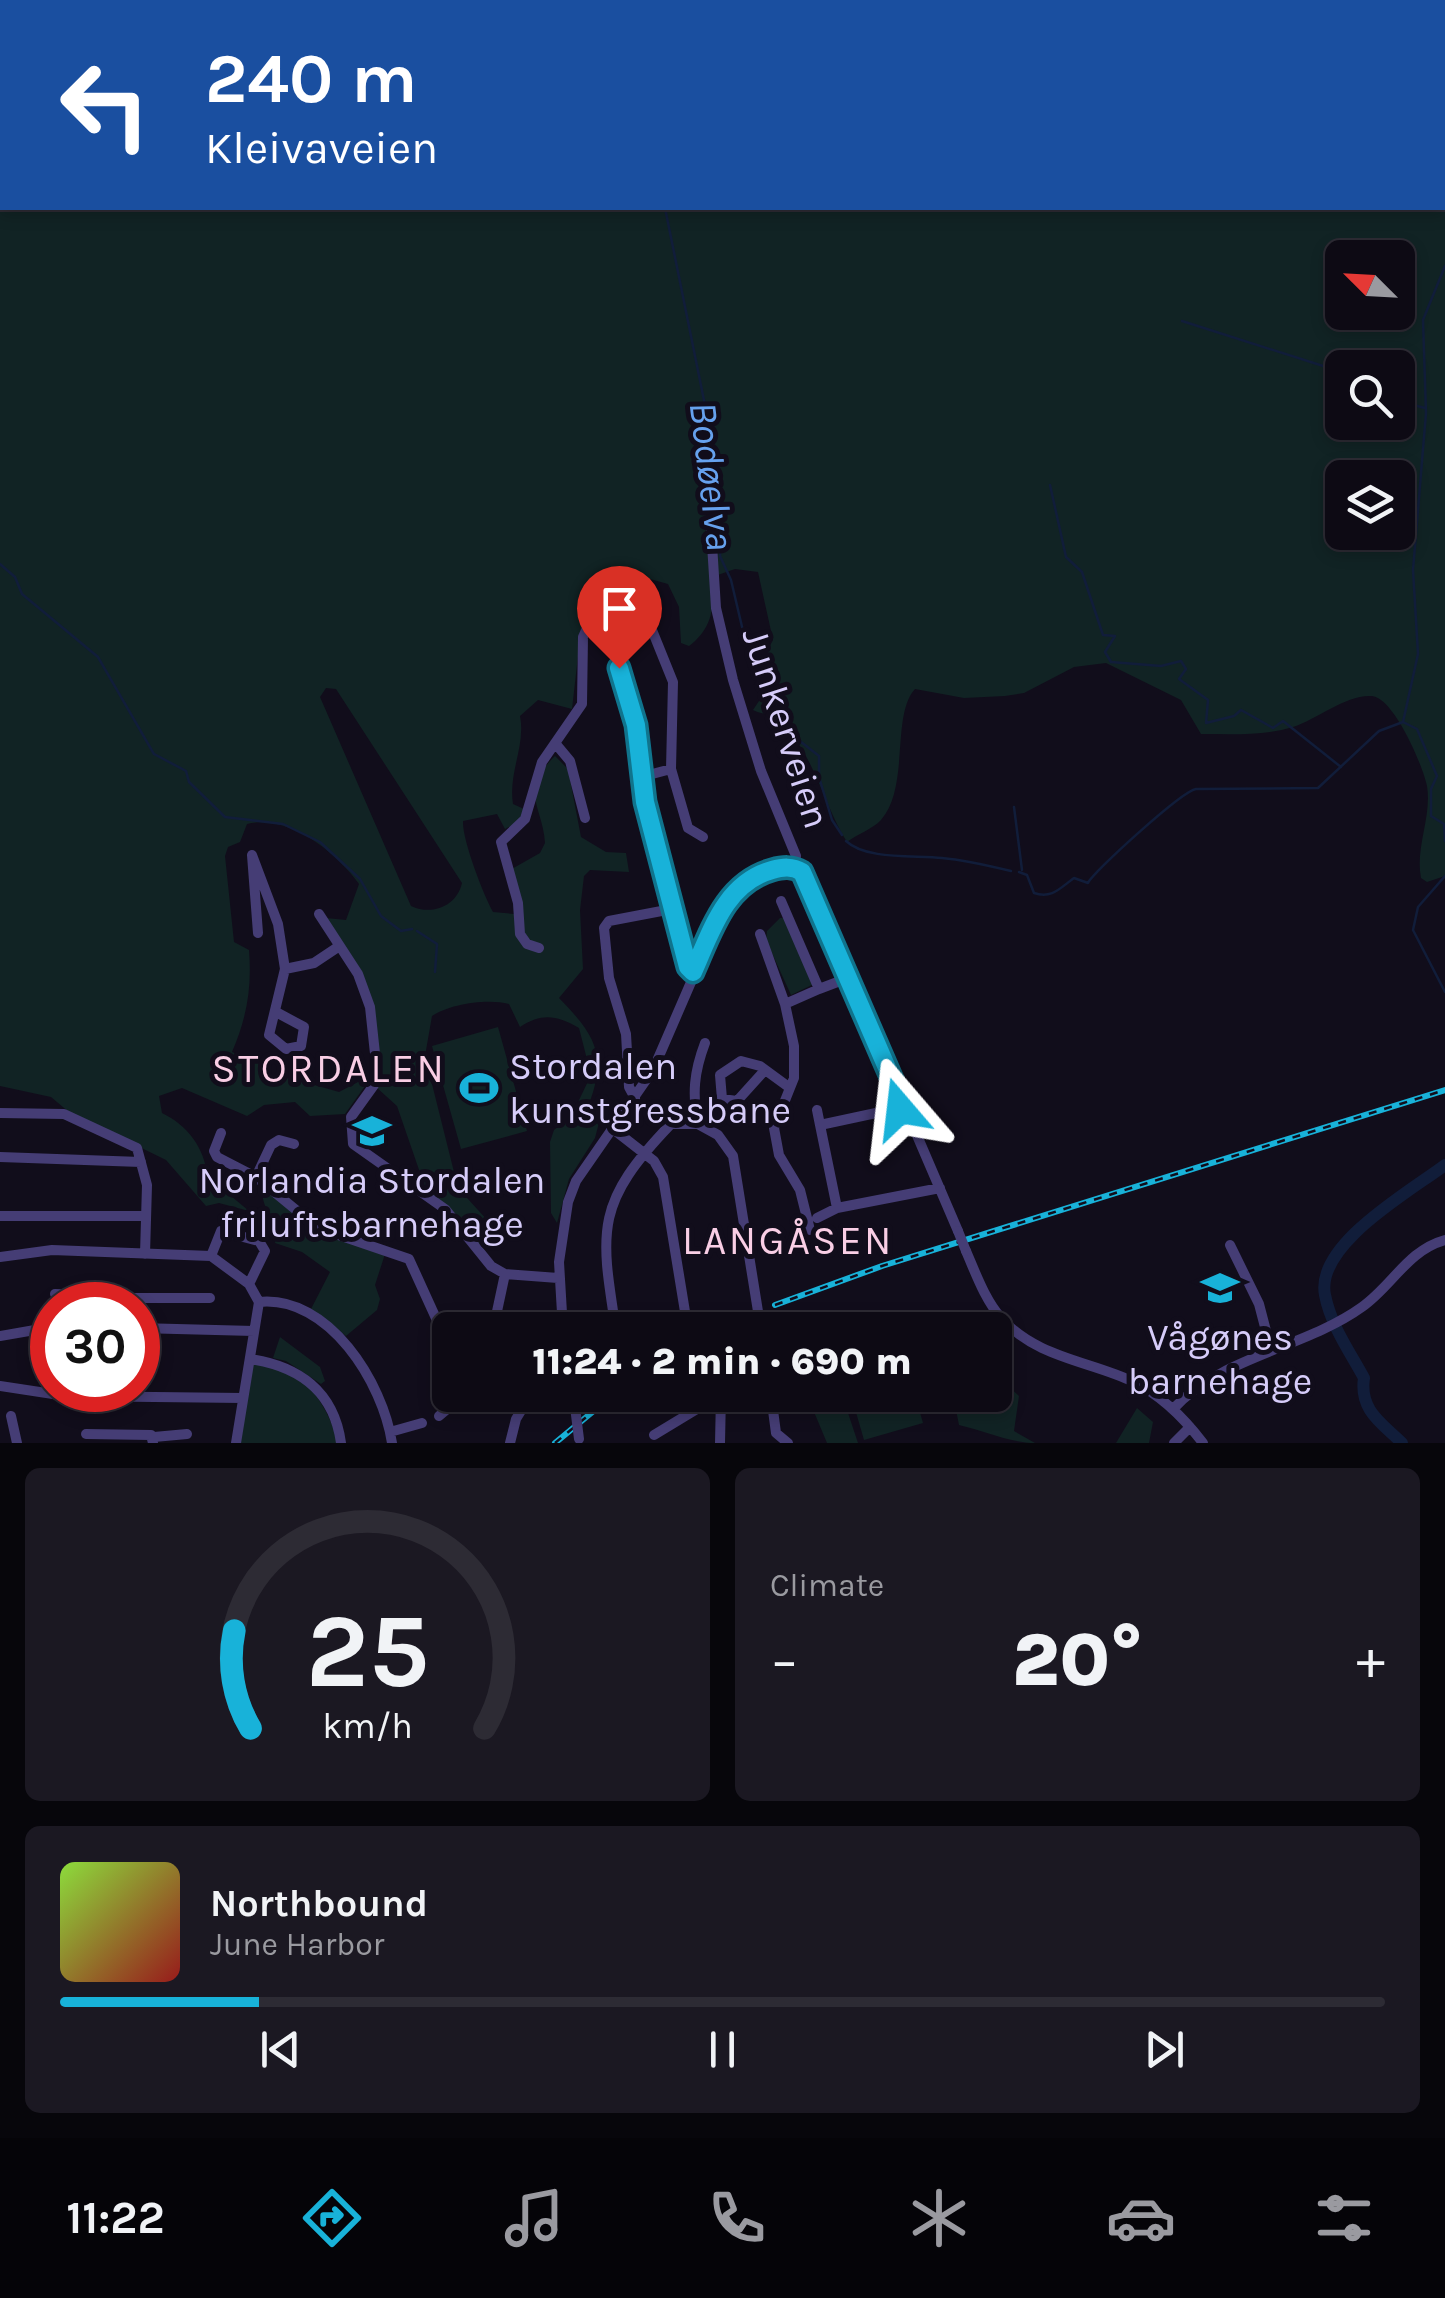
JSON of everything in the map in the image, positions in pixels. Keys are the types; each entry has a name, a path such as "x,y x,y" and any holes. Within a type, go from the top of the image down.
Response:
{"street":[{"name":"Junkerveien","path":"712,528 716,608 733,680 761,772 796,856 795,868 807,880 985,1293 1014,1330 1048,1352 1132,1381 1173,1408 1203,1443"},
{"path":"540,948 527,944 520,934 518,903 501,842 525,819 542,762 582,704 582,637 587,628 597,624 608,636 632,710 641,777 672,909 687,965 693,972"},
{"path":"650,625 674,688 672,769 686,825 703,838"},
{"path":"555,744 570,762 585,818"},
{"path":"641,777 672,769"},
{"path":"258,933 252,854 278,924 285,969 276,1012"},
{"path":"561,1312 558,1278 571,1190 636,1098 660,1055 719,915 734,893 761,874 795,868"},
{"path":"781,901 820,989"},
{"path":"636,1098 629,1087 626,1034 609,978 604,928 609,922 672,909"},
{"path":"319,914 358,974 368,997 377,1064 374,1086 351,1117 353,1144 444,1209 480,1257 505,1274 558,1278"},
{"path":"760,934 785,1004 794,1046 790,1088 776,1116 775,1142 800,1190 810,1230"},
{"path":"285,969 314,962 338,947"},
{"path":"785,1004 848,978"},
{"path":"698,1124 693,1083 705,1043"},
{"path":"765,1070 736,1101 722,1100 718,1084 724,1068 741,1061 765,1070 790,1088"},
{"path":"820,1125 904,1107"},
{"path":"816,1110 837,1208"},
{"path":"0,1113 69,1116 134,1145 147,1185 145,1254"},
{"path":"613,1312 605,1261 606,1221 616,1196 674,1122 698,1124 718,1135 734,1156 758,1312"},
{"path":"613,1128 660,1168 685,1312"},
{"path":"221,1133 214,1151 217,1157 256,1178 318,1228 410,1259 434,1312"},
{"path":"256,1178 271,1145 279,1140 294,1144"},
{"path":"0,1157 140,1162"},
{"path":"816,1218 837,1208 940,1188"},
{"path":"0,1216 146,1216"},
{"path":"211,1256 221,1231 259,1241 265,1251 249,1284"},
{"path":"1173,1408 1194,1391 1271,1350 1334,1324 1371,1300 1419,1252 1445,1240"},
{"path":"1230,1245 1259,1304 1271,1350"},
{"path":"0,1257 52,1250 211,1256 249,1284 258,1302 236,1443"},
{"path":"497,1312 505,1274"},
{"path":"160,1299 210,1298"},
{"path":"258,1302 294,1308 344,1343 370,1378 391,1438 422,1423"},
{"path":"160,1329 254,1331"},
{"path":"0,1336 30,1330"},
{"path":"250,1359 292,1368 311,1382 331,1410 341,1443"},
{"path":"0,1386 66,1396 243,1398"},
{"path":"439,1416 444,1412"},
{"path":"510,1443 521,1412"},
{"path":"575,1412 580,1441"},
{"path":"654,1434 691,1412"},
{"path":"720,1412 720,1443"},
{"path":"773,1412 776,1433 788,1443"},
{"path":"11,1416 16,1443"},
{"path":"1174,1443 1190,1427"},
{"path":"86,1434 153,1440 187,1434"}],"shaded area":[{"path":"0,210 1445,210 1445,876 1427,882 1421,878 1427,786 1406,734 1381,700 1372,696 1352,699 1282,730 1201,734 1181,700 1106,663 1074,667 1024,693 1005,696 964,698 915,689 904,716 890,806 878,823 847,842 798,744 774,718 753,710 765,692 761,663 773,640 758,572 735,569 712,577 708,624 689,646 681,643 679,607 668,584 650,579 636,612 604,606 596,621 581,630 572,709 538,700 520,716 521,738 512,793 513,804 524,809 522,820 505,829 497,814 463,821 474,866 493,912 514,914 510,870 540,853 545,843 535,790 555,756 568,769 581,837 606,852 626,853 629,872 590,870 584,876 580,910 583,969 559,998 581,1023 594,1046 597,1071 589,1104 600,1119 595,1138 569,1179 557,1223 551,1213 550,1142 554,1130 571,1117 591,1075 579,1028 549,1017 520,1027 509,1004 500,1002 458,1005 432,1016 425,1056 458,1188 488,1221 487,1245 480,1252 427,1193 397,1106 376,1087 371,997 326,918 346,920 359,884 325,848 279,825 247,824 240,842 228,847 225,856 234,942 249,950 250,964 247,1002 232,1052 265,1066 269,1077 283,1076 339,1092 360,1081 365,1086 345,1114 310,1116 295,1102 264,1105 247,1116 182,1088 159,1096 162,1113 187,1131 198,1147 207,1176 249,1211 219,1203 206,1206 166,1160 70,1113 51,1097 0,1086","holes":["326,688 336,689 462,883 455,898 443,907 427,910 411,906 320,697"]},
{"path":"780,918 786,918 814,984 791,995 766,940 767,931"},
{"name":"Stordalen kunstgressbane","path":"498,1027 527,1131 461,1149 432,1046"},
{"path":"263,1188 305,1222 385,1254 375,1285 380,1299 377,1310 346,1336 311,1309 330,1272 302,1252 275,1243"},
{"path":"280,1337 320,1367 325,1381 321,1384 286,1361 273,1358"},
{"path":"253,1364 286,1372 310,1388 339,1443 240,1443"},
{"path":"1012,1390 1019,1396 1014,1431 1035,1443 1007,1439 959,1425 956,1412 1012,1412"},
{"path":"1137,1408 1153,1422 1149,1443 1116,1443"},
{"path":"814,1412 848,1412 858,1443 827,1443"},
{"path":"856,1412 920,1412 923,1423 864,1440"}],"waterway":[{"path":"1445,0 1445,62"},
{"name":"Bodøelva","path":"665,210 710,430 722,511 720,556 731,580 743,631 760,656 768,687 792,733"},
{"path":"1403,722 1418,654 1413,570 1426,413 1423,320 1445,266"},
{"path":"1182,321 1325,367"},
{"path":"1415,405 1425,408"},
{"path":"1050,485 1066,557 1082,572 1103,635 1115,636 1105,652 1111,662 1161,666 1181,661 1186,669 1179,679 1208,700 1206,723 1234,716 1241,710 1273,728 1283,721 1341,767"},
{"path":"0,564 15,577 22,594 98,657 154,754 186,771 189,782 225,817 283,824 320,842 360,879 381,916 401,931 412,929"},
{"name":"Bodøelva","path":"1019,872 1027,875 1034,893 1046,895 1074,878 1088,883 1139,833 1188,793 1196,789 1318,788 1379,731 1403,722 1417,729 1437,776 1431,789 1431,816 1444,824 1445,841"},
{"name":"Bodøelva","path":"796,738 819,756 819,777 832,820 842,835"},
{"path":"1014,807 1022,870"},
{"name":"Bodøelva","path":"846,841 878,854 950,859 1011,871"},
{"name":"Bodøelva","path":"1445,876 1418,907 1413,930 1445,992"},
{"path":"417,931 437,944 435,972"},
{"path":"1402,1443 1369,1408 1364,1378 1328,1306 1326,1276 1334,1257 1368,1221 1445,1165"}],"railway":[{"path":"775,1305 882,1266 1445,1090"},
{"path":"555,1443 592,1412"}],"place":[{"name":"Stordalen kunstgressbane","path":"479,1088"},
{"name":"Norlandia Stordalen friluftsbarnehage","path":"372,1131"},
{"name":"Vågønes barnehage","path":"1220,1288"}],"district":[{"name":"STORDALEN","path":"329,1068"},
{"name":"LANGÅSEN","path":"788,1240"}],"route":[{"path":"619,668 636,725 645,802 688,967 693,972 719,915 741,887 768,871 795,868 802,872 904,1107 900,1109"}]}
